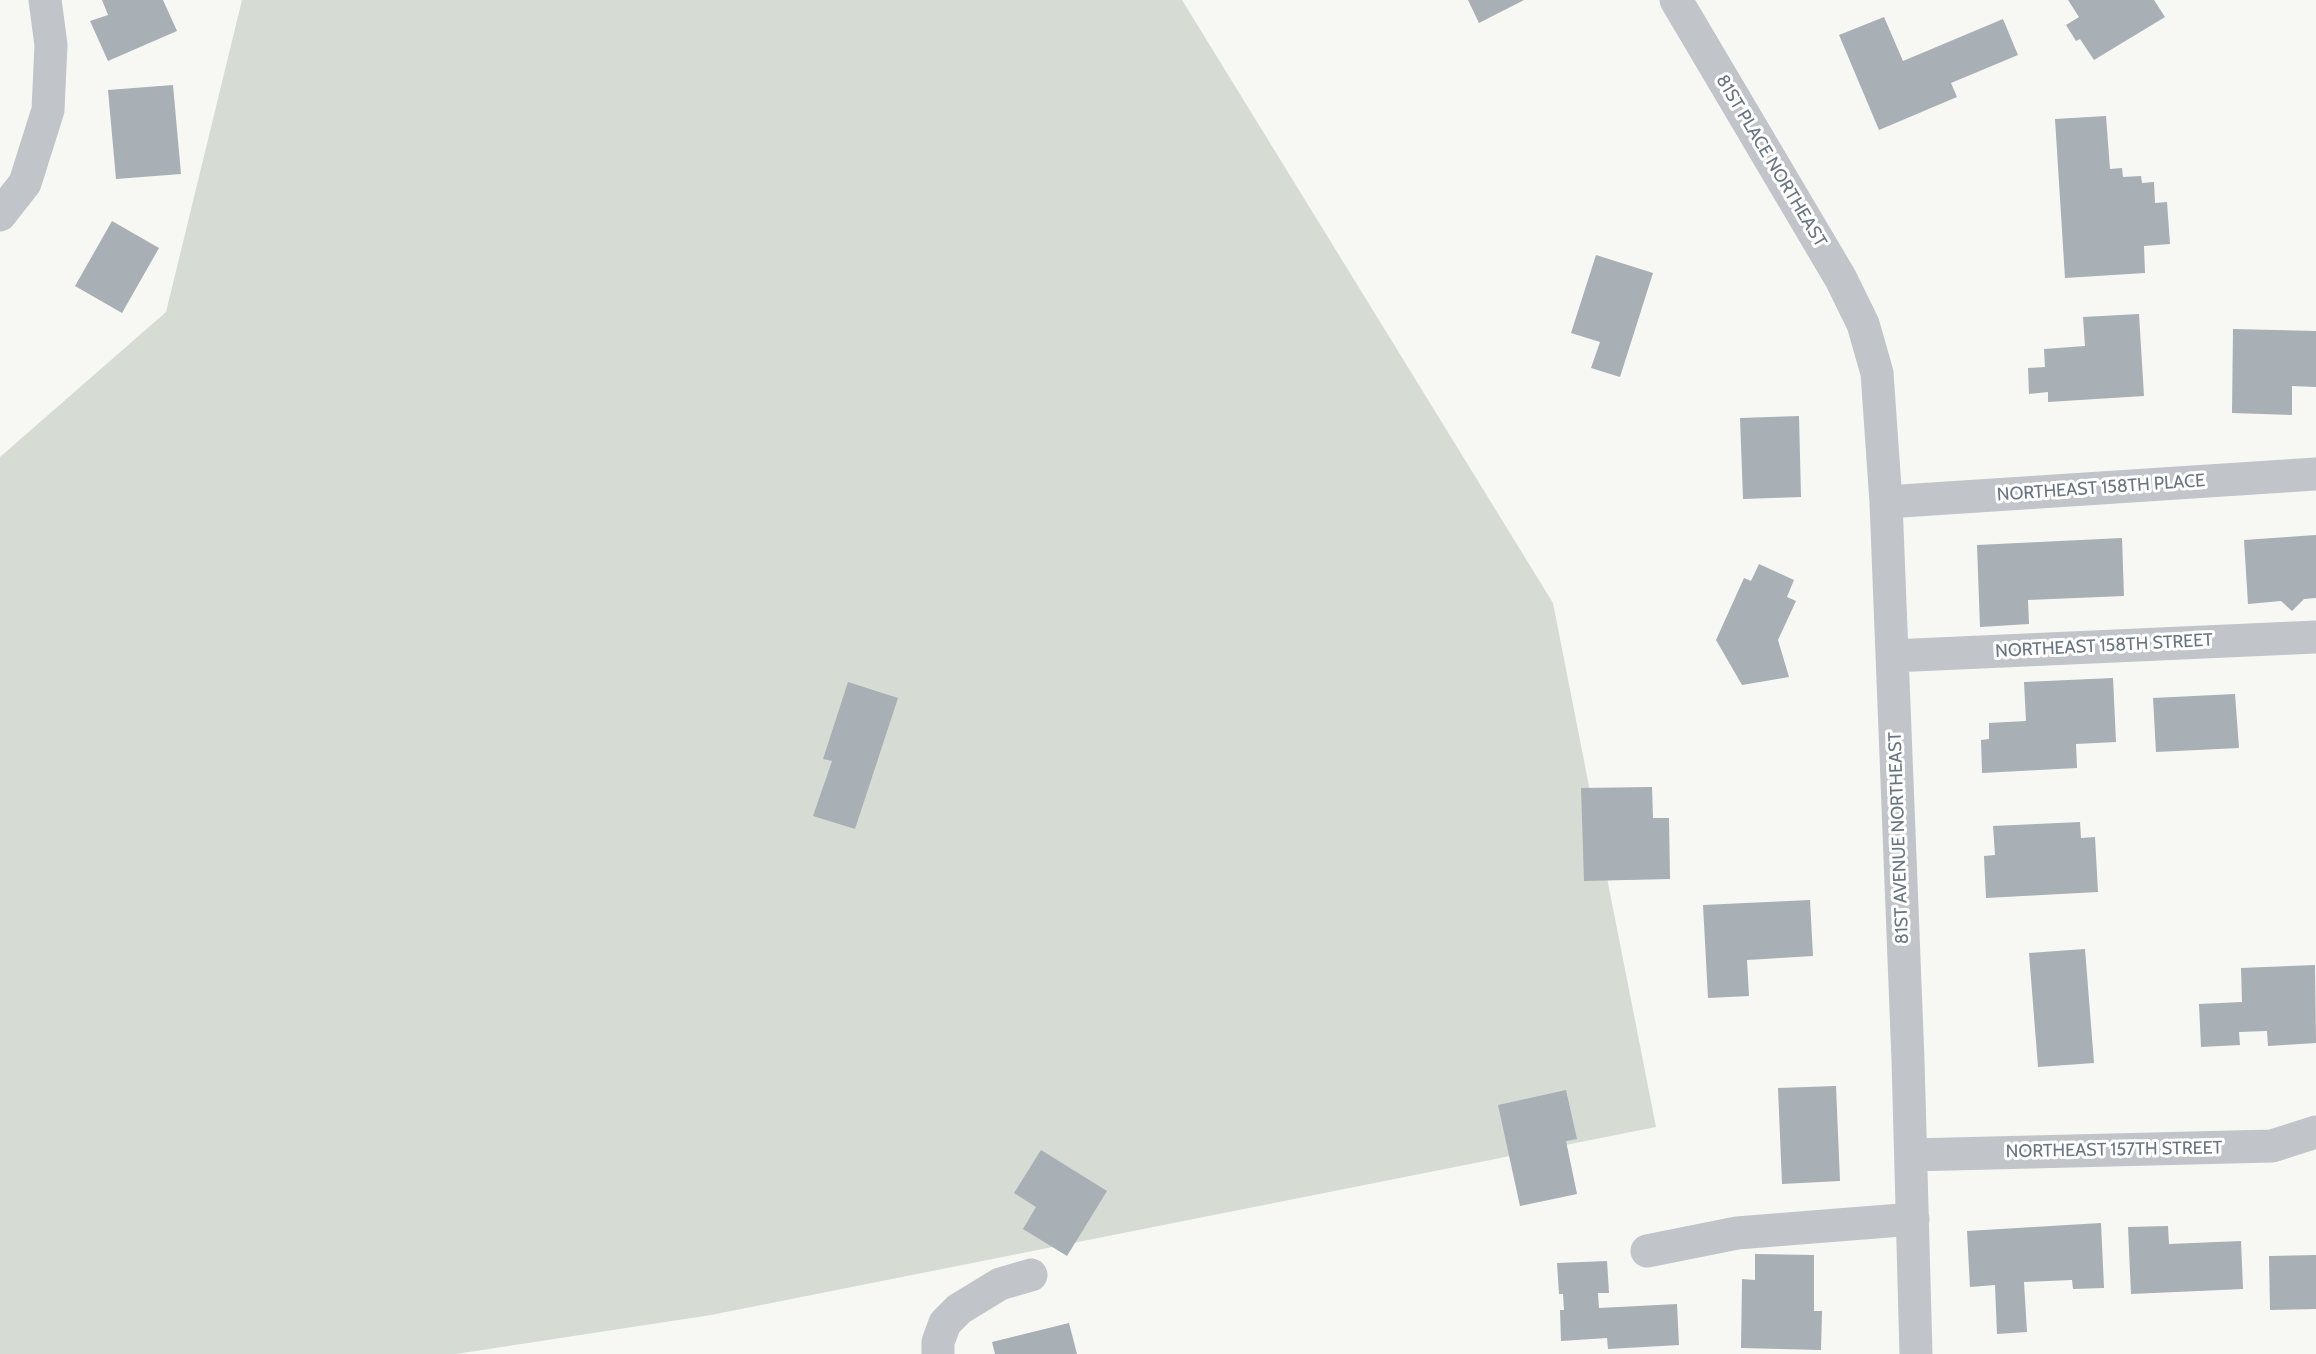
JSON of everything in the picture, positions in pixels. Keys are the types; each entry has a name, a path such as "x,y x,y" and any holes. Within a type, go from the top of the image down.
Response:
{"street":[{"path":"0,215 25,183 48,110 51,45 45,0"},
{"name":"81ST PLACE NORTHEAST","path":"1676,0 1838,272 1863,324"},
{"name":"81ST AVENUE NORTHEAST","path":"1863,324 1877,373 1886,502 1911,1155 1916,1354"},
{"name":"NORTHEAST 158TH PLACE","path":"1886,502 2316,474"},
{"name":"NORTHEAST 158TH STREET","path":"1892,656 2316,637"},
{"name":"NORTHEAST 157TH STREET","path":"1911,1155 2272,1146 2316,1132"},
{"path":"1647,1251 1737,1233 1912,1219"},
{"path":"938,1354 938,1342 945,1323 959,1309 1000,1284 1031,1275"}],"shaded area":[{"path":"242,0 1182,0 1553,603 1656,1127 711,1315 456,1354 0,1354 0,457 166,312"}],"building":[{"path":"102,0 163,0 177,31 108,61 90,21 108,15"},
{"path":"1468,0 1524,0 1479,23"},
{"path":"2068,0 2154,0 2165,17 2094,60 2080,39 2076,41 2066,25 2079,17"},
{"path":"1884,17 1903,61 2003,19 2018,55 1951,83 1957,97 1879,130 1839,35"},
{"path":"173,85 181,174 116,179 108,90"},
{"path":"2106,116 2110,169 2122,168 2123,177 2141,176 2142,183 2154,182 2155,203 2167,202 2170,244 2144,246 2145,273 2065,278 2055,119"},
{"path":"112,221 159,248 122,313 75,286"},
{"path":"1596,255 1653,273 1620,377 1591,368 1600,342 1571,333"},
{"path":"2139,314 2144,396 2048,402 2048,392 2029,394 2028,368 2045,367 2044,349 2085,346 2083,317"},
{"path":"2233,329 2316,331 2316,387 2292,386 2292,415 2232,413"},
{"path":"1799,416 1801,497 1743,499 1740,418"},
{"path":"2316,535 2316,598 2304,599 2292,611 2281,601 2248,604 2244,540"},
{"path":"2122,538 2124,596 2028,600 2029,624 1980,627 1977,545"},
{"path":"1759,564 1794,580 1787,597 1796,601 1778,640 1789,677 1742,685 1716,640 1744,578 1751,581"},
{"path":"2113,678 2116,742 2076,744 2077,768 1982,773 1981,740 1989,739 1989,723 2026,721 2024,682"},
{"path":"848,682 898,698 855,829 813,816 832,761 823,759"},
{"path":"2235,694 2239,748 2156,752 2153,698"},
{"path":"1652,787 1653,818 1669,818 1670,879 1584,881 1581,788"},
{"path":"2080,822 2081,838 2095,837 2098,892 1986,898 1984,856 1995,855 1993,826"},
{"path":"1810,900 1813,956 1747,960 1749,996 1708,998 1703,905"},
{"path":"2085,949 2094,1063 2038,1067 2029,953"},
{"path":"2315,965 2316,1043 2268,1046 2267,1031 2239,1032 2240,1045 2201,1047 2199,1004 2242,1002 2241,968"},
{"path":"1836,1086 1840,1181 1782,1184 1778,1088"},
{"path":"1566,1090 1577,1139 1566,1141 1577,1194 1520,1206 1498,1105"},
{"path":"1041,1150 1107,1191 1067,1256 1023,1229 1036,1207 1014,1193"},
{"path":"2101,1223 2104,1288 2073,1289 2072,1280 2024,1282 2027,1332 1997,1334 1995,1285 1970,1287 1967,1231"},
{"path":"2168,1226 2169,1244 2241,1241 2243,1289 2131,1294 2128,1227"},
{"path":"1755,1254 1814,1255 1814,1311 1822,1311 1821,1350 1741,1348 1742,1279 1755,1280"},
{"path":"2316,1255 2316,1309 2270,1310 2269,1256"},
{"path":"1607,1261 1609,1293 1598,1293 1599,1308 1677,1304 1679,1345 1608,1349 1607,1338 1561,1341 1560,1310 1564,1310 1563,1294 1559,1294 1557,1263"},
{"path":"1069,1323 1077,1354 995,1354 992,1342"}]}
